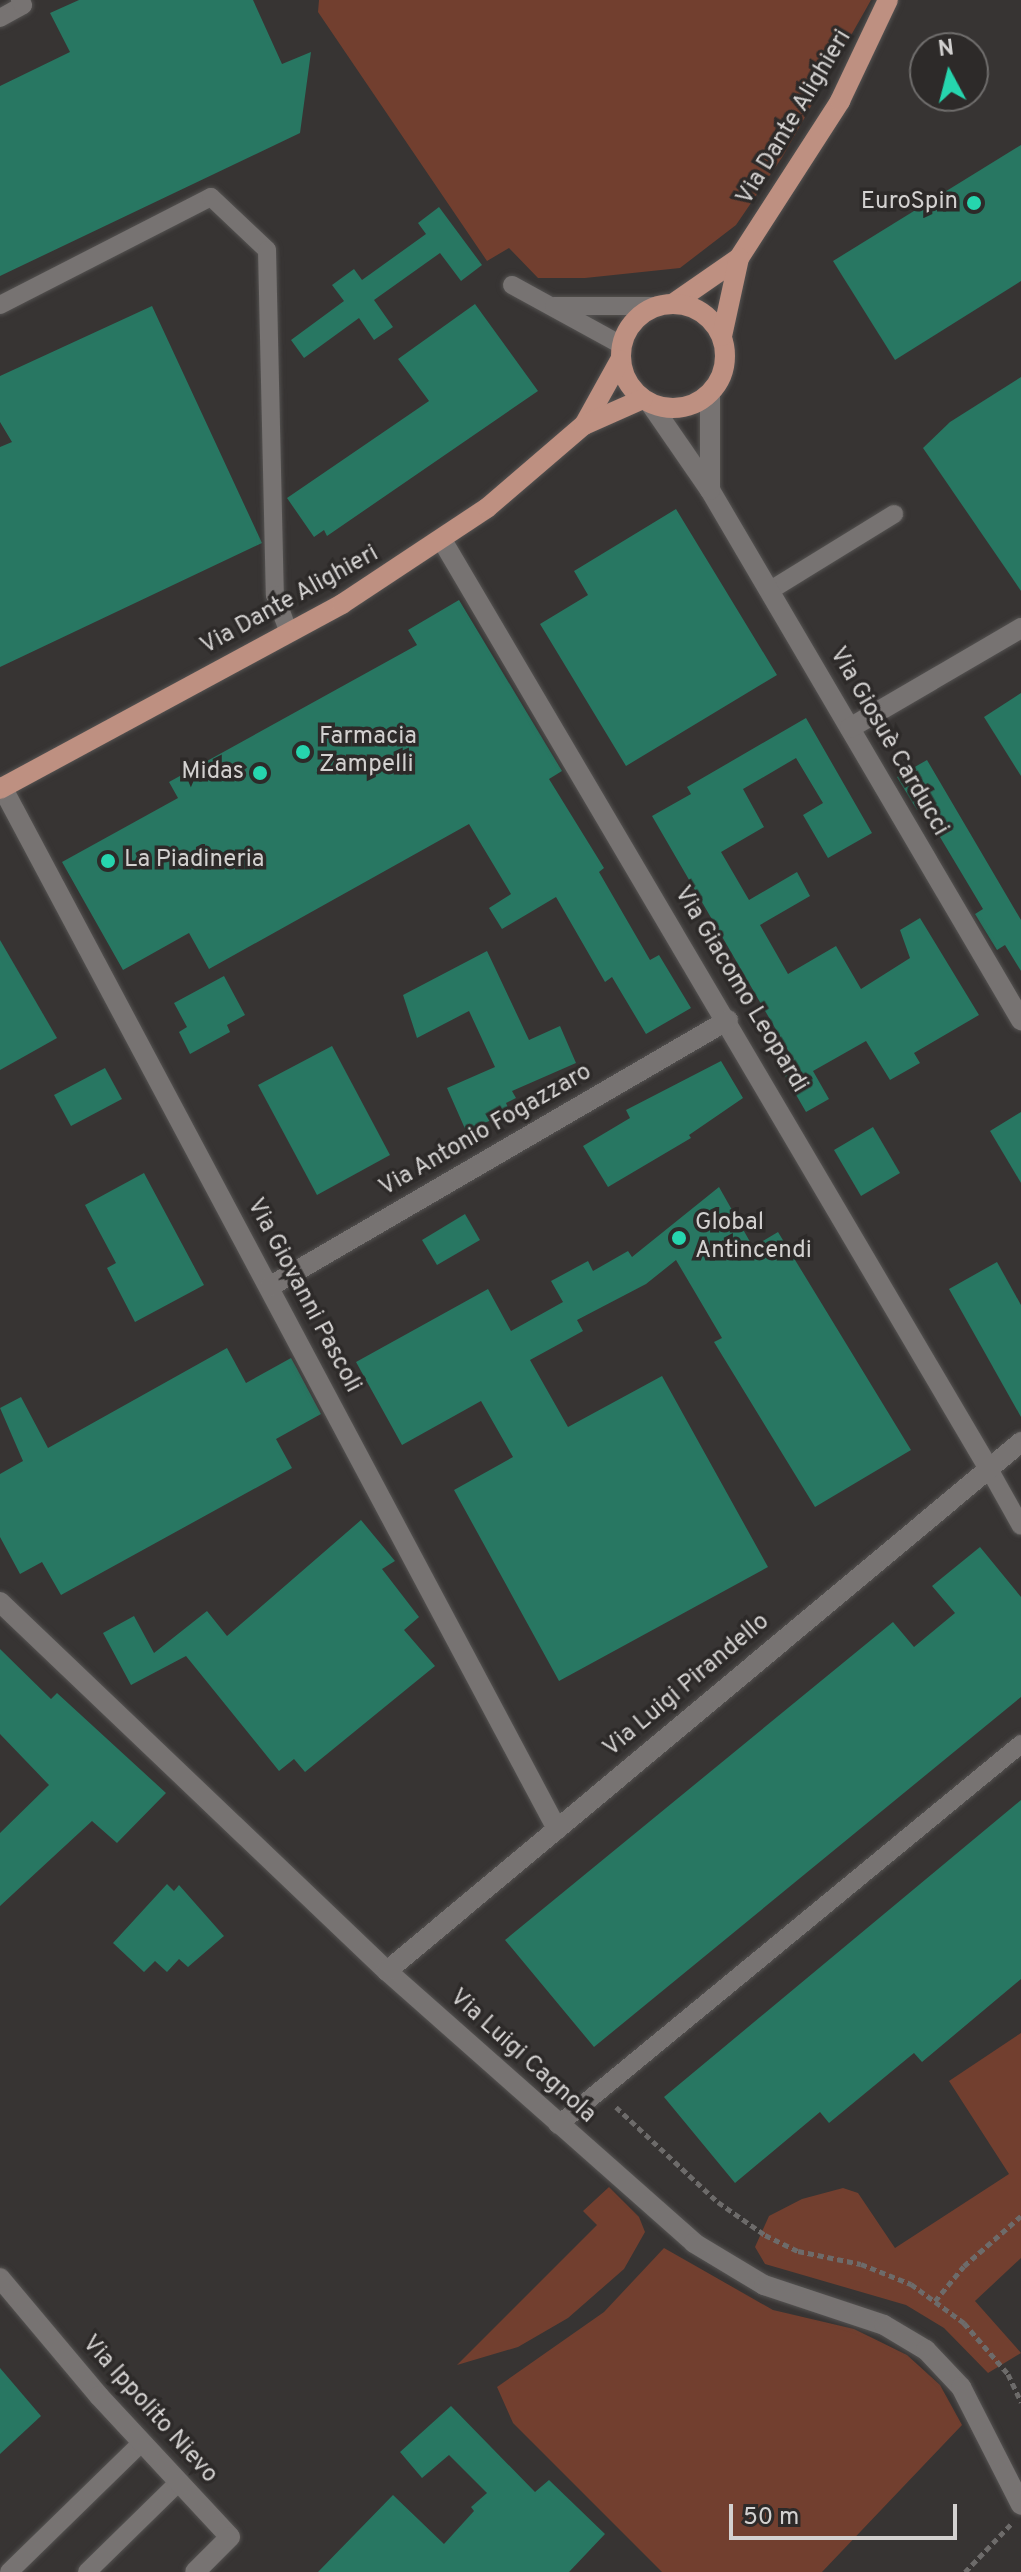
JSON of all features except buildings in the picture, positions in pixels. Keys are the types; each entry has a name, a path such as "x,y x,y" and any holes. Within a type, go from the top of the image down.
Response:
{"main road":[{"name":"Via Dante Alighieri","path":"722,336 739,258 840,101 888,0"},
{"name":"Via Dante Alighieri","path":"664,305 739,258"},
{"path":"664,305 707,315 722,336 725,362 710,393 681,408 646,401 626,380 621,352 630,325 664,305"},
{"name":"Via Dante Alighieri","path":"584,425 621,352"},
{"name":"Via Dante Alighieri","path":"1,788 289,633 442,540 584,425 646,401"}],"street":[{"path":"710,393 710,490"},
{"name":"Via Giosuè Carducci","path":"646,401 710,490 1021,1020"},
{"name":"Via Giacomo Leopardi","path":"442,540 728,1020 989,1469"},
{"path":"850,728 1021,628"},
{"name":"Via Giovanni Pascoli","path":"1,788 557,1829"},
{"name":"Via Antonio Fogazzaro","path":"269,1287 728,1020"},
{"name":"Via Luigi Pirandello","path":"387,1971 1021,1442"},
{"name":"Via Luigi Cagnola","path":"0,1602 387,1971 558,2125 706,2250 764,2285 884,2325 926,2350 961,2387 1021,2505"},
{"name":"Via Ippolito Nievo","path":"0,2278 142,2442 230,2537 195,2572"}],"lane":[{"path":"0,18 25,2"},
{"path":"0,305 211,197 267,250 275,595 289,633"},
{"path":"512,285 551,306 621,352"},
{"path":"551,306 664,305"},
{"path":"769,591 894,514"},
{"path":"989,1469 1021,1526"},
{"path":"558,2125 1021,1744"},
{"path":"9,2572 142,2442"},
{"path":"87,2572 179,2482"}],"path":[{"path":"606,2098 718,2202 765,2235 798,2251 861,2264 911,2284 935,2301 964,2323 1008,2374 1021,2402"},
{"path":"935,2301 964,2266 1021,2216"},
{"path":"965,2572 1021,2514"}],"shaded area":[{"path":"319,0 871,0 783,156 736,225 680,268 585,278 538,278 509,248 487,261 318,12"},
{"path":"1021,2033 1021,2258 975,2301 1021,2353 988,2373 944,2328 906,2305 765,2264 755,2247 769,2216 802,2199 843,2188 858,2193 895,2248 1009,2174 949,2081"},
{"path":"609,2187 639,2217 645,2232 624,2269 568,2318 518,2347 457,2365 597,2225 583,2211"},
{"path":"664,2248 773,2310 854,2329 907,2355 940,2385 962,2425 822,2572 662,2572 513,2423 497,2387 604,2312"}],"place":[{"name":"EuroSpin","path":"974,203"},
{"name":"Farmacia Zampelli","path":"303,752"},
{"name":"Midas","path":"260,773"},
{"name":"La Piadineria","path":"108,861"},
{"name":"Global Antincendi","path":"679,1238"}]}
